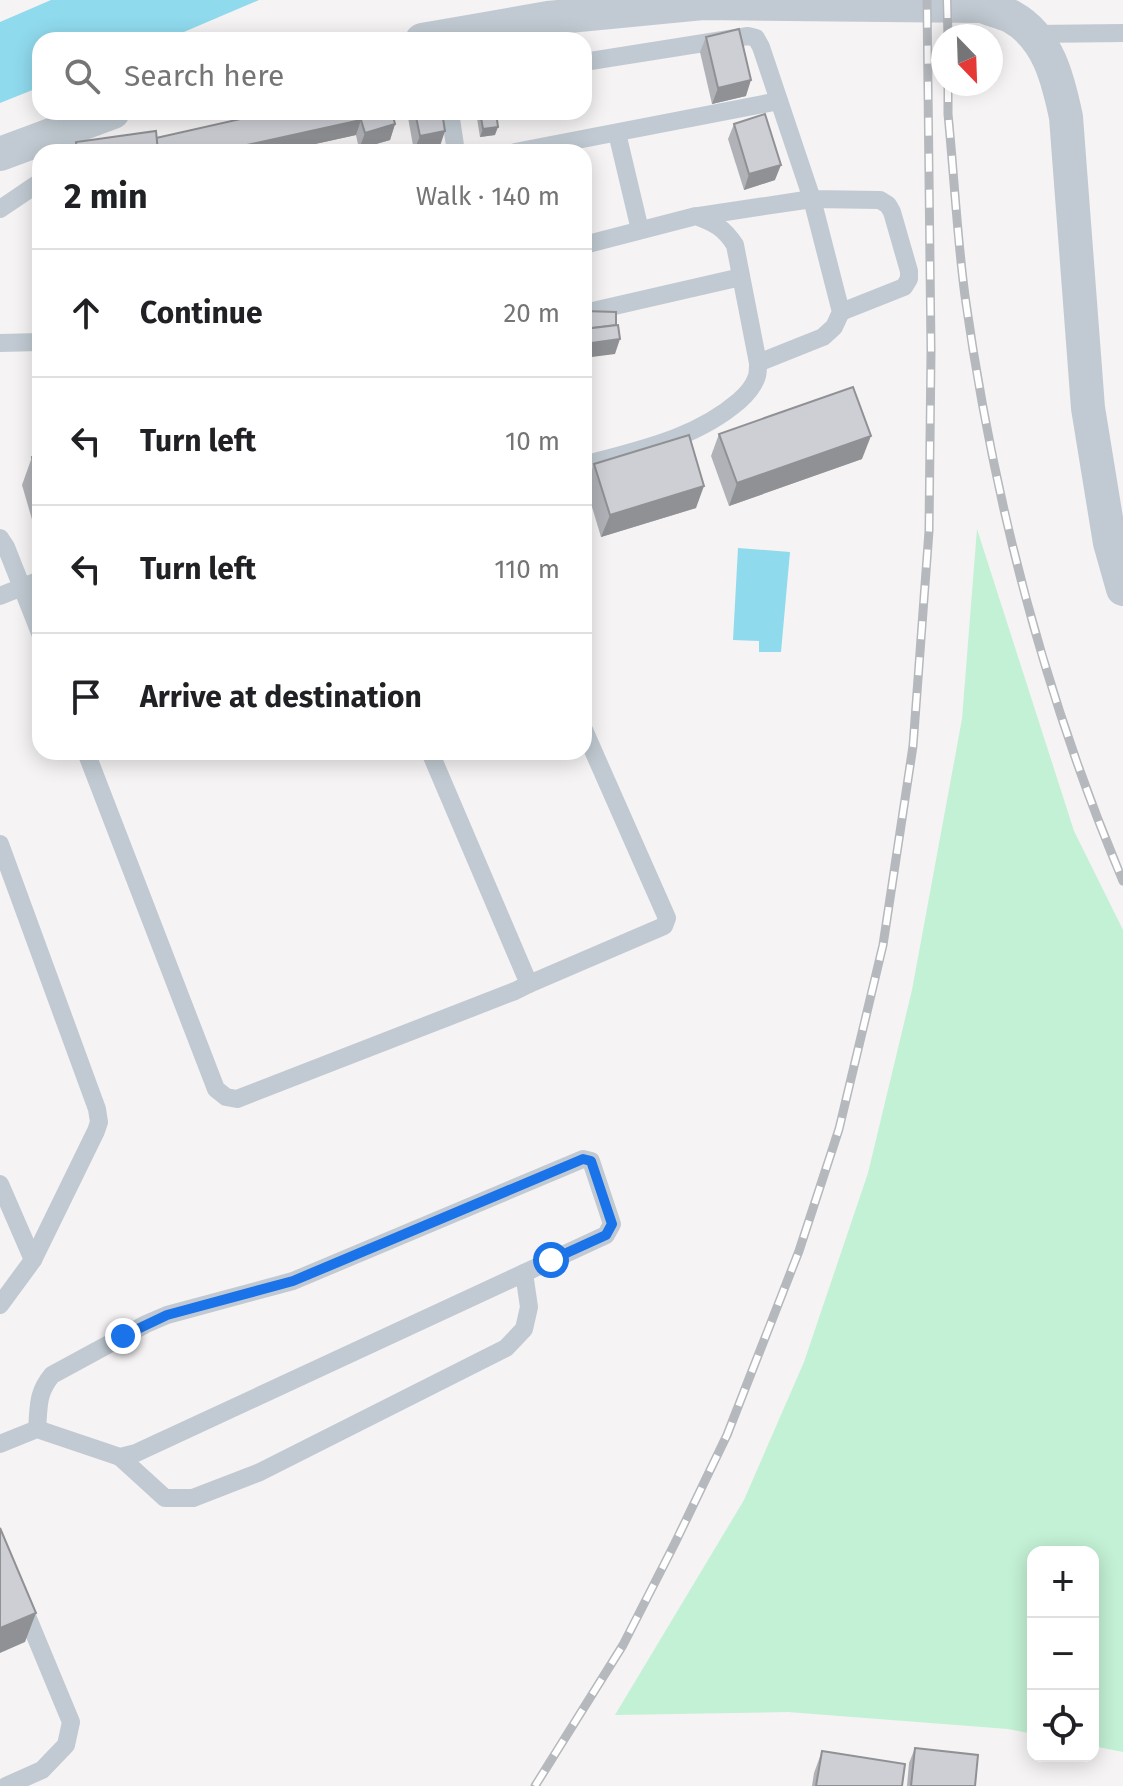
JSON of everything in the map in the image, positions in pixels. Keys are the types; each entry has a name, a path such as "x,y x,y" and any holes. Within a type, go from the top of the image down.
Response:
{"street":[{"path":"468,32 548,18 703,3 982,6 1012,17 1033,34 1052,64 1066,117 1088,408 1110,543 1123,589"},
{"path":"0,154 91,120"}],"lane":[{"path":"1033,34 1123,33"},
{"path":"592,61 748,36 756,38 761,47 812,199 841,312 834,327 823,337 758,363"},
{"path":"558,144 779,101"},
{"path":"451,120 455,144"},
{"path":"617,133 640,230"},
{"path":"0,209 32,187"},
{"path":"592,243 696,216 812,199 880,200 892,212 909,279 904,287 841,312"},
{"path":"592,463 695,431 729,409 749,391 757,376 758,363 735,245 727,233 713,222 696,216"},
{"path":"592,311 741,277"},
{"path":"0,343 32,342"},
{"path":"0,538 31,584 0,596"},
{"path":"89,760 216,1089 226,1097 237,1099 515,991 664,926 667,918 592,748"},
{"path":"433,760 529,984"},
{"path":"0,844 97,1109 99,1122 33,1260 0,1305"},
{"path":"37,1429 39,1395 52,1375 146,1324 167,1315 293,1281 583,1159 591,1161 612,1224 606,1235 136,1453 120,1457"},
{"path":"0,1184 33,1260"},
{"path":"0,1444 37,1429 120,1457 165,1498 193,1498 260,1472 506,1348 524,1329 529,1307 524,1273"},
{"path":"6,1786 42,1770 66,1745 71,1722 18,1593"}],"green space":[{"path":"977,529 1074,831 1123,930 1123,1752 1099,1747 1099,1546 1027,1546 1027,1733 788,1712 615,1715 744,1500 804,1362 868,1173 912,990 962,719"}],"water":[{"path":"51,0 259,0 184,32 32,32 32,90 0,103 0,22"},
{"path":"738,548 790,552 781,652 759,652 759,641 733,640"}],"building":[{"path":"739,29 751,80 718,88 706,37"},
{"path":"765,114 781,165 749,174 734,124"},
{"path":"236,120 361,120 252,144 157,144 156,138"},
{"path":"361,120 394,120 395,124 365,133"},
{"path":"417,120 443,120 445,131 420,136"},
{"path":"481,120 497,120 498,127 483,129"},
{"path":"156,131 157,144 76,144"},
{"path":"592,311 616,312 616,325 592,328"},
{"path":"618,325 620,339 592,343 592,328"},
{"path":"853,387 871,436 737,483 719,434"},
{"path":"689,435 704,486 610,515 594,464"},
{"path":"0,1528 36,1613 0,1628"},
{"path":"915,1748 978,1755 975,1786 911,1786"},
{"path":"822,1751 905,1764 902,1786 816,1786"}],"railway":[{"path":"535,1786 623,1645 727,1435 799,1251 839,1129 883,945 913,746 929,531 931,351 927,0"},
{"path":"947,0 948,24"},
{"path":"948,96 965,296 990,446 1006,520 1069,739 1123,881"}],"route":[{"path":"123,1336 167,1315 293,1281 583,1159 591,1161 612,1224 606,1235 551,1260"}]}
